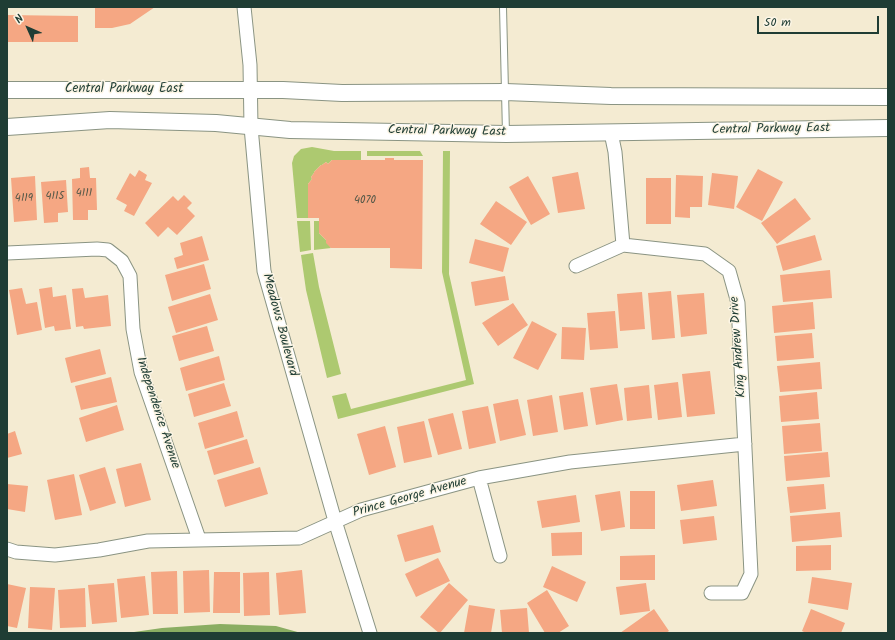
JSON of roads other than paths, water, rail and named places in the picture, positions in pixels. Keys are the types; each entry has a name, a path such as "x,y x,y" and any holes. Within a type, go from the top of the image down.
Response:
{"street":[{"name":"Meadows Boulevard","path":"244,7 250,65 252,127 264,271 370,633"},
{"name":"Central Parkway East","path":"7,90 283,90 342,93 505,92 611,96 888,97"},
{"name":"Central Parkway East","path":"7,127 110,120 216,123 290,130 506,134 888,128"},
{"path":"576,266 623,245 615,152 611,133"},
{"name":"King Andrew Drive","path":"623,245 705,254 729,271 738,302 751,574 742,593 711,593"},
{"name":"Independence Avenue","path":"7,253 97,249 108,250 122,261 130,276 133,329 141,372 199,539"},
{"name":"Prince George Avenue","path":"7,549 16,552 55,555 99,550 148,541 299,538 368,508 479,478 570,462 745,444"},
{"path":"479,478 500,556"}],"lane":[{"path":"503,7 506,134"}]}
